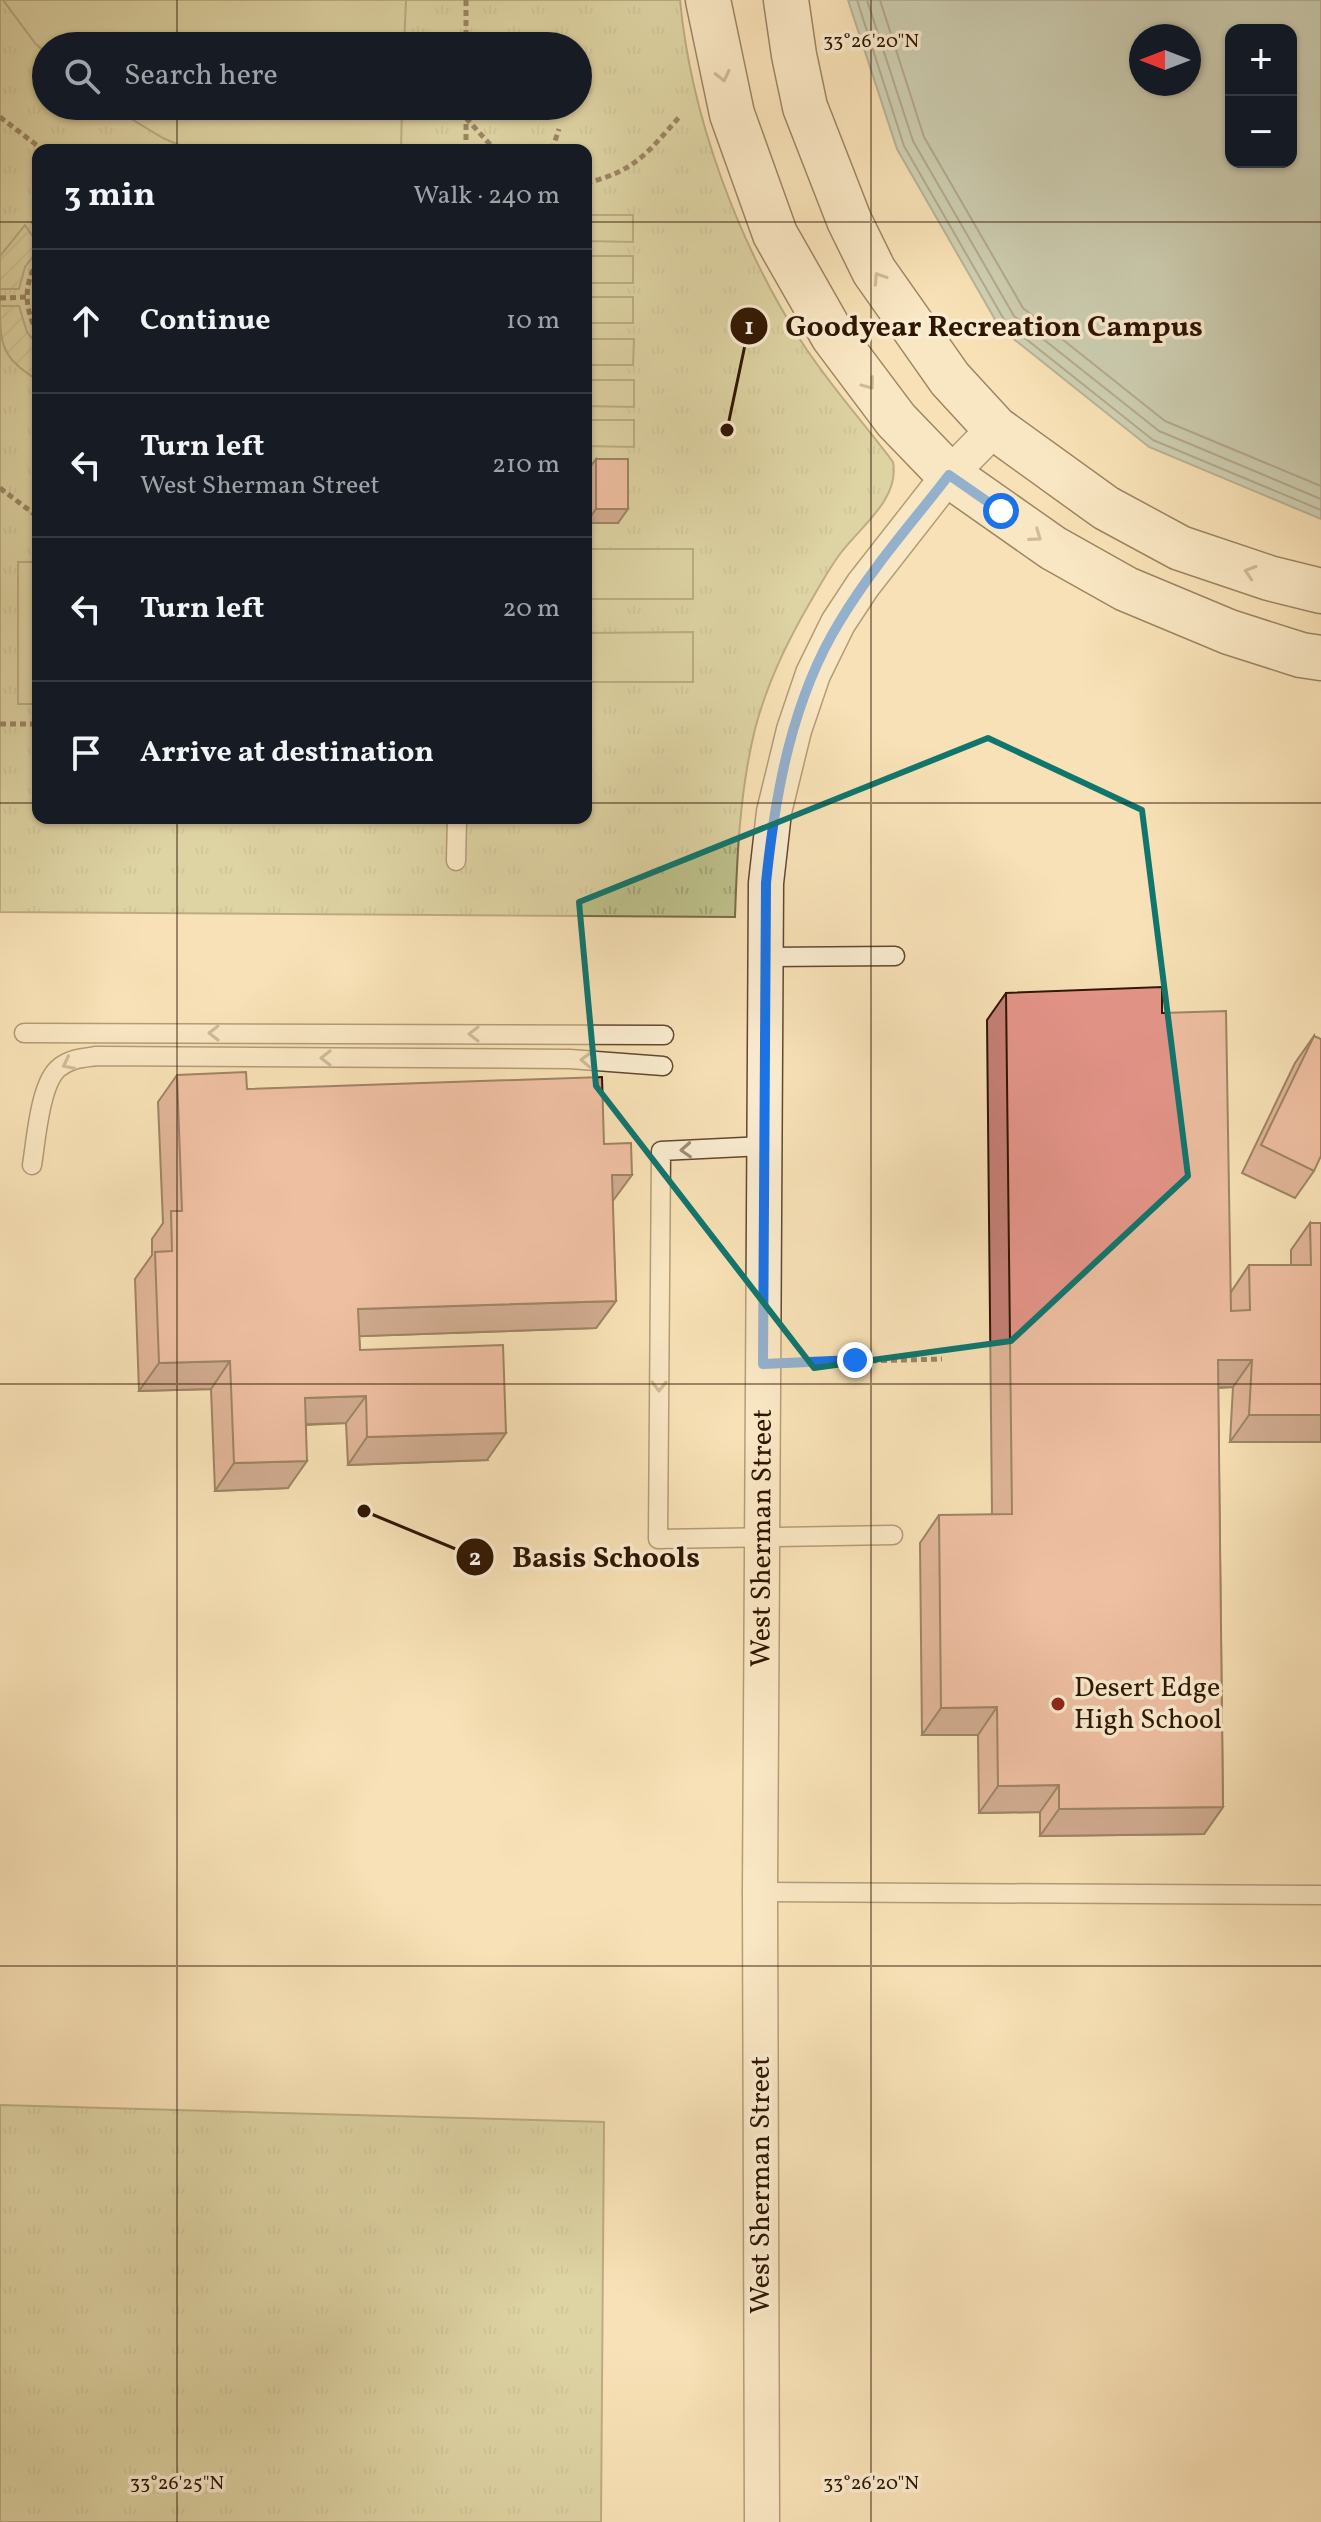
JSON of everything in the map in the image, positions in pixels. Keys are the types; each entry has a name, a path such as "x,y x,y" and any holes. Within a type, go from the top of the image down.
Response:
{"street":[{"path":"708,0 714,41 732,114 775,234 833,336 896,420 949,475 1053,548 1126,589 1229,632 1314,650"},
{"path":"786,0 805,107 849,220 874,271 950,379 995,428 1106,508 1180,548 1269,578 1321,591"},
{"name":"West Sherman Street","path":"762,2522 760,1892 766,883 774,812 794,730 813,674 838,623 863,585 949,475 995,428"}],"lane":[{"path":"456,861 457,824"},
{"path":"766,957 895,956"},
{"path":"24,1033 664,1035"},
{"path":"32,1165 46,1090 57,1069 74,1058 554,1059 663,1066"},
{"path":"764,1146 661,1151 658,1539 893,1535"},
{"path":"760,1892 1321,1895"}],"path":[{"path":"466,0 466,32"},
{"path":"592,181 640,161 681,115"},
{"path":"0,117 35,144"},
{"path":"466,120 466,144"},
{"path":"468,120 490,144"},
{"path":"554,144 559,129"},
{"path":"32,274 27,284 28,309 32,319"},
{"path":"0,298 27,297"},
{"path":"0,488 32,512"},
{"path":"0,724 32,724"},
{"path":"763,1364 942,1359"}],"highlighted area":[{"path":"988,738 1142,810 1188,1176 1011,1341 814,1368 596,1086 579,902"}],"green space":[{"path":"0,0 680,0 695,89 721,177 738,220 778,303 801,341 893,462 894,475 877,512 827,573 792,635 765,697 750,752 743,799 735,917 0,912"},
{"path":"3,0 406,0 405,32 32,32 32,39"},
{"path":"133,120 402,120 401,144 176,144"},
{"path":"592,215 633,215 633,242 592,241"},
{"path":"25,225 32,235 32,258 25,267 19,289 0,289 0,256"},
{"path":"592,256 633,256 633,283 592,283"},
{"path":"592,297 633,297 633,323 592,323"},
{"path":"0,306 19,306 32,338 32,376 10,358 1,331"},
{"path":"592,339 634,339 633,365 592,365"},
{"path":"592,380 634,380 634,407 592,406"},
{"path":"592,420 634,420 634,447 592,446"},
{"path":"592,549 693,549 693,599 592,599"},
{"path":"18,562 32,562 32,704 18,704"},
{"path":"693,632 693,682 592,682 592,633"},
{"path":"0,2105 604,2122 601,2522 0,2522"}],"water":[{"path":"848,0 1321,0 1321,519 1149,447 1000,328 897,149"}],"building":[{"path":"596,459 628,459 628,509 596,509"},
{"path":"1162,987 1162,1013 1226,1011 1231,1311 1250,1310 1249,1265 1311,1265 1310,1223 1321,1223 1321,1415 1249,1415 1252,1360 1218,1360 1223,1807 1059,1809 1059,1785 998,1786 997,1707 941,1708 939,1515 1012,1514 1006,993"},
{"path":"1314,1036 1321,1039 1321,1156 1314,1171 1261,1145"},
{"path":"246,1072 247,1089 602,1077 604,1144 631,1143 632,1175 612,1175 616,1301 358,1309 360,1350 503,1345 506,1433 367,1437 366,1396 305,1398 307,1461 234,1463 230,1361 159,1363 155,1252 172,1251 171,1211 182,1211 177,1075"}],"place":[{"name":"Goodyear Recreation Campus","path":"727,430"},
{"name":"Basis Schools","path":"364,1511"},
{"name":"Desert Edge High School","path":"1058,1704"}],"route":[{"path":"855,1360 763,1364 766,883 774,812 794,730 813,674 838,623 863,585 949,475 1001,511"}]}
